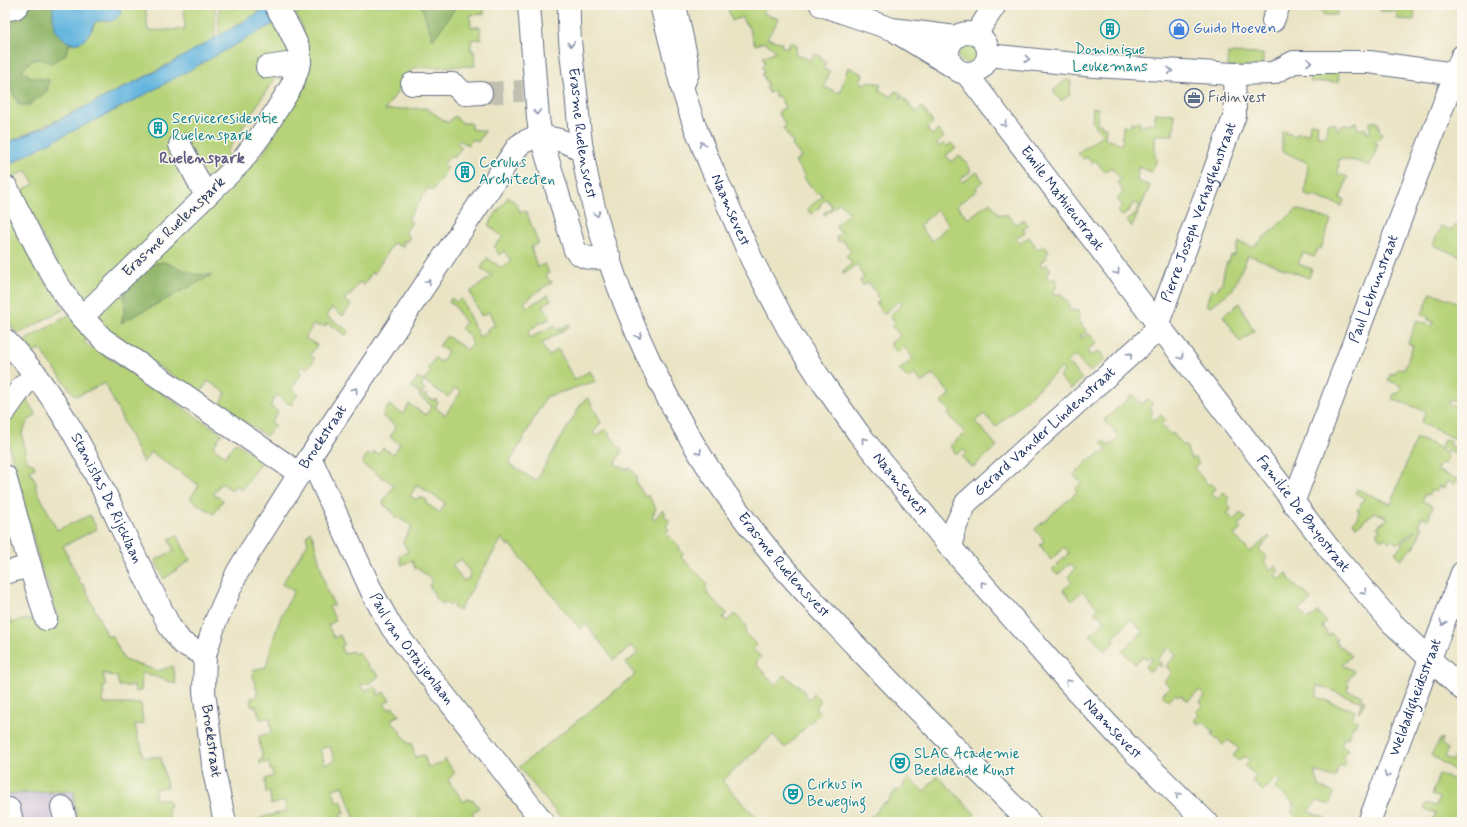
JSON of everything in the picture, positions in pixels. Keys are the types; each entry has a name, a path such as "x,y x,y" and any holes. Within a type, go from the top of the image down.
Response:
{"street":[{"path":"5,10 15,8 18,5"},
{"name":"Erasme Ruelenspark","path":"82,317 241,162 263,132 292,85 300,62 298,45 275,5"},
{"name":"Erasme Ruelensvest","path":"529,5 530,91 541,137 575,250 580,256 587,258 610,258"},
{"name":"Erasme Ruelensvest","path":"569,5 574,75 582,150 595,207 610,258 630,314 652,366 686,431 716,480 766,548 880,672 1029,822"},
{"name":"Naamsevest","path":"660,5 682,87 694,124 710,164 752,260 791,334 823,383 859,434 952,549 1072,686 1128,746 1206,822"},
{"path":"675,5 688,73 682,87"},
{"path":"821,5 892,29 960,71 974,72 983,67 988,56 988,49 985,42 966,36 892,29"},
{"path":"960,71 949,58 949,46 952,40 966,36 995,5"},
{"path":"988,56 1096,66 1234,74 1273,73 1294,62 1369,62 1460,69"},
{"path":"267,67 300,62"},
{"name":"Paul Lebrunstraat","path":"1293,503 1460,69"},
{"name":"Emile Mathieustraat","path":"960,71 1157,326"},
{"name":"Pierre Joseph Verhaghenstraat","path":"1157,326 1235,115 1234,74"},
{"path":"412,84 453,84 465,94 481,94"},
{"name":"Broekstraat","path":"225,822 214,772 209,734 204,691 204,655 215,623 237,573 305,466 518,146 525,141 541,137 556,138 582,150"},
{"path":"180,145 206,196"},
{"path":"7,188 66,298 103,339 305,466"},
{"name":"Familie De Bayostraat","path":"1157,326 1354,580 1392,623 1462,689"},
{"name":"Gerard Vander Lindenstraat","path":"952,549 953,532 966,503 1150,337 1157,326"},
{"name":"Stanislas De Rijcklaan","path":"5,340 36,374 89,460 170,627 182,643 204,655"},
{"path":"5,411 23,386 36,374"},
{"name":"Paul van Ostaijenlaan","path":"305,466 392,628 543,822"},
{"path":"5,476 46,619"},
{"path":"5,573 30,566"},
{"name":"Weldadigheidsstraat","path":"1369,822 1462,573"}],"shaded area":[{"path":"74,791 74,806 78,822 5,822 5,794"}],"green space":[{"path":"25,5 53,5 56,32 70,43 65,55 51,63 38,59 29,63 22,70 31,77 49,80 47,91 29,105 19,105 5,77 5,19"},
{"path":"119,5 145,5 148,31 185,29 184,5 215,5 215,39 111,94 5,144 5,77 19,105 31,77 22,70 32,60 65,55 70,43 79,43 92,30 95,22 101,20 109,22 121,13"},
{"path":"219,5 264,5 267,8 219,36"},
{"path":"310,5 484,5 484,14 470,15 471,27 480,27 481,39 471,40 471,51 474,51 475,66 413,68 385,110 426,108 448,123 454,116 463,123 471,123 471,129 485,131 478,142 473,139 468,145 459,140 457,143 462,147 454,158 450,156 443,165 448,168 433,190 428,188 408,219 412,222 405,233 410,237 406,242 403,240 401,242 404,244 402,247 393,243 374,274 372,272 364,285 359,282 350,296 348,295 344,300 351,305 343,316 332,308 326,316 349,331 346,335 327,323 325,327 322,325 320,327 314,324 305,338 317,345 310,355 315,359 307,369 303,366 299,370 302,373 291,389 298,394 291,405 276,395 270,406 278,412 271,423 275,425 266,436 219,405 226,393 208,381 200,394 106,331 100,319 103,308 232,185 264,152 308,80 308,47 296,14"},
{"path":"421,5 457,5 433,40"},
{"path":"727,5 768,6 763,13 779,19 767,38 782,43 781,46 788,48 790,42 797,45 795,54 811,60 814,54 822,57 821,60 826,62 823,69 830,71 824,87 840,93 848,67 863,74 860,82 867,84 869,81 881,84 879,90 892,97 895,91 902,94 899,100 903,97 916,112 922,107 933,123 927,129 932,135 938,130 944,137 937,144 939,147 944,143 947,146 951,143 956,148 946,155 951,162 960,155 970,168 970,172 961,179 963,182 977,172 983,181 976,187 977,190 957,205 968,219 990,202 999,215 1002,214 1003,216 1007,214 1016,224 1024,219 1028,226 1023,229 1025,232 1016,238 1019,243 1029,237 1038,250 1044,245 1049,252 1045,255 1047,257 1040,263 1043,267 1047,264 1051,270 1046,274 1050,281 1055,278 1058,283 1056,285 1057,287 1052,292 1055,296 1060,293 1070,305 1068,307 1070,311 1073,309 1075,312 1077,310 1081,316 1078,319 1087,332 1080,336 1082,338 1088,334 1092,336 1097,343 1087,350 1091,356 1099,351 1105,359 1090,372 1075,355 1067,362 1082,379 1071,389 1059,377 1064,371 1061,368 996,427 984,414 975,421 997,446 972,468 962,457 966,453 963,449 957,455 950,446 965,433 948,414 950,412 941,402 950,394 933,374 922,383 914,374 908,379 899,370 913,358 904,347 898,353 890,344 900,335 891,326 895,322 890,315 902,304 899,301 884,314 876,304 880,300 876,296 877,294 868,282 863,286 860,281 864,278 857,264 844,274 842,272 852,263 846,256 851,251 842,240 839,242 836,238 841,233 835,226 849,213 840,202 825,215 823,214 832,207 826,199 820,204 821,206 811,214 807,209 823,196 819,192 817,194 803,177 805,176 795,162 801,157 792,145 793,143 783,128 786,126 778,112 785,107 779,96 776,97 774,91 769,93 766,87 768,86 762,74 765,72 762,66 765,64 763,57 776,51 765,42 755,45 747,23 744,23 742,17 732,21","holes":["937,210 949,225 932,241 919,226"]},
{"path":"1309,5 1351,5 1351,8 1337,9 1337,15 1323,15 1323,10 1309,10"},
{"path":"1380,5 1429,5 1415,7 1414,20 1397,19 1397,11 1380,11"},
{"path":"276,22 277,29 288,49 289,57 283,80 276,76 226,153 238,161 92,295 80,298 75,297 21,197 24,189 34,184 27,170 5,181 5,167 41,147 135,100"},
{"path":"965,42 973,42 980,49 980,57 973,64 965,64 958,57 958,49"},
{"path":"1228,53 1263,54 1263,67 1228,67"},
{"path":"1309,70 1338,70 1339,82 1310,82"},
{"path":"1066,80 1071,81 1070,94 1061,101 1053,91"},
{"path":"1093,108 1098,108 1098,124 1102,125 1102,127 1106,127 1105,139 1122,144 1123,126 1131,126 1131,122 1140,123 1140,127 1145,127 1145,124 1155,123 1155,113 1174,114 1175,127 1173,128 1173,135 1155,135 1155,158 1157,159 1152,172 1138,167 1137,181 1150,186 1132,227 1127,221 1136,214 1140,205 1133,203 1130,209 1122,216 1118,211 1123,206 1117,199 1123,193 1117,182 1121,179 1111,167 1105,172 1095,160 1092,163 1087,157 1084,159 1078,153 1102,135 1092,121"},
{"path":"1357,122 1357,129 1366,129 1366,133 1370,133 1370,122 1378,122 1377,125 1380,125 1379,131 1382,132 1382,135 1374,143 1378,144 1370,166 1355,161 1339,159 1338,174 1348,177 1340,198 1344,200 1342,206 1305,194 1308,163 1282,151 1282,132 1292,134 1292,136 1296,136 1297,133 1309,133 1310,123 1318,124 1317,136 1326,136 1327,123 1335,123 1337,130 1340,130 1340,125 1352,125 1353,123"},
{"path":"508,197 516,203 520,212 523,210 524,212 526,211 538,243 531,247 537,267 545,264 549,273 546,274 549,281 552,283 524,302 527,307 548,295 551,300 543,305 551,318 538,324 528,332 530,338 555,325 558,330 569,324 570,326 541,344 549,356 558,349 574,380 590,371 596,381 546,397 509,464 536,481 583,401 588,398 601,422 593,433 596,436 605,429 622,450 615,464 627,470 629,467 633,471 637,477 636,482 645,497 648,495 656,509 652,517 655,519 662,510 665,512 665,517 670,521 666,526 669,529 666,533 680,547 679,548 683,554 681,557 708,584 705,587 708,590 706,592 727,613 723,618 727,621 735,614 747,626 744,629 747,631 745,633 757,645 752,649 761,657 756,662 758,664 757,665 775,685 785,675 795,684 799,685 809,699 814,694 821,701 815,708 820,713 785,748 773,735 722,781 756,817 758,822 564,822 519,767 635,675 626,663 638,653 631,646 614,660 586,624 580,629 510,544 508,546 502,538 459,611 453,608 454,605 451,603 450,606 444,602 443,604 434,597 435,596 429,585 433,580 417,568 415,569 412,560 402,565 399,556 408,552 403,542 412,526 397,517 396,519 392,510 390,511 388,507 385,507 383,502 394,485 362,464 367,454 372,456 374,452 378,454 383,448 393,454 400,444 390,437 396,426 382,416 389,405 403,414 409,404 426,415 432,406 419,396 420,393 411,387 418,377 424,381 431,371 428,368 435,358 441,362 448,352 439,346 447,336 467,350 472,343 469,335 461,329 465,323 454,305 449,303 451,298 457,302 461,298 479,337 488,332 487,329 495,325 489,312 481,316 470,292 492,276 481,268 487,258 502,268 511,261 504,251 499,255 494,246 503,237 488,225","holes":["424,381 448,397 455,388 461,392 445,415 435,407 438,402 435,399 434,401 427,397 427,395 425,394 424,396 421,394 425,389 421,386","417,485 445,503 440,513 426,503 427,500 419,497 417,500 410,496","461,559 470,573 469,578 463,581 452,565"]},
{"path":"5,203 64,309 18,334 5,319"},
{"path":"1297,209 1331,220 1321,249 1318,248 1314,257 1303,253 1298,264 1312,269 1309,278 1248,255 1233,289 1210,307 1206,305 1211,289 1216,291 1222,282 1227,262 1229,262 1231,255 1234,256 1239,242 1253,247"},
{"path":"1462,220 1461,257 1433,245 1441,226 1451,230"},
{"path":"164,262 194,274 212,275 121,323 125,310 124,295 129,284 150,264"},
{"path":"1431,292 1462,304 1462,394 1459,393 1456,401 1458,403 1450,399 1448,404 1462,410 1462,423 1454,438 1421,423 1426,411 1392,399 1394,393 1398,394 1401,386 1388,380 1391,373 1395,374 1397,368 1404,370 1413,346 1408,343 1417,320 1432,326 1434,322 1428,320 1429,318 1422,314"},
{"path":"1239,303 1254,331 1240,342 1223,316"},
{"path":"69,315 92,337 84,340 87,345 99,351 222,434 213,447 226,456 235,442 262,460 242,490 235,485 232,490 221,483 213,494 223,500 214,514 190,499 199,485 151,452 143,463 105,383 77,396 74,395 40,349 34,353 24,341"},
{"path":"24,395 36,415 28,421 22,433 26,459 34,465 35,468 30,471 37,485 35,486 57,530 90,515 97,529 63,546 108,637 112,635 124,660 158,671 173,666 176,684 142,672 141,691 135,692 134,686 119,686 117,677 103,673 106,686 103,687 104,695 102,695 104,704 141,704 143,724 135,725 139,743 141,743 143,757 161,757 167,787 155,789 156,799 168,799 170,822 78,822 74,806 74,791 5,794 5,620 10,619 11,623 26,619 47,622 49,618 57,616 46,580 44,579 5,431 8,421"},
{"path":"1133,395 1141,404 1148,399 1153,404 1149,407 1153,412 1150,415 1154,420 1161,415 1165,420 1161,424 1171,435 1173,433 1183,446 1185,444 1192,459 1194,457 1199,463 1194,468 1208,485 1211,483 1215,489 1211,492 1216,499 1224,492 1229,498 1228,503 1231,510 1227,513 1233,520 1241,513 1246,518 1238,525 1241,529 1234,535 1250,552 1269,536 1270,538 1259,549 1267,558 1264,562 1271,570 1275,566 1279,571 1275,575 1279,580 1287,573 1289,576 1288,577 1301,592 1303,590 1311,600 1300,610 1308,620 1318,612 1326,622 1322,626 1329,636 1332,634 1337,639 1335,641 1340,647 1342,646 1351,656 1342,665 1354,671 1347,682 1349,684 1347,689 1348,691 1362,695 1361,699 1365,701 1359,713 1358,712 1362,702 1317,685 1317,697 1355,711 1352,718 1357,721 1355,726 1353,725 1348,738 1344,737 1341,746 1348,749 1343,758 1345,762 1343,767 1339,765 1335,779 1314,771 1320,787 1334,793 1329,805 1317,801 1308,811 1325,818 1323,822 1303,822 1301,819 1299,820 1291,812 1294,808 1294,804 1275,788 1280,782 1276,778 1263,791 1252,781 1256,776 1245,766 1250,760 1247,757 1243,757 1239,761 1233,756 1239,749 1228,740 1223,745 1212,734 1214,732 1203,722 1200,725 1194,720 1199,715 1196,712 1203,705 1200,702 1205,696 1199,691 1187,701 1180,695 1178,696 1175,694 1168,701 1162,695 1170,687 1164,681 1172,673 1166,666 1176,655 1169,647 1157,660 1162,664 1160,667 1157,664 1150,672 1145,667 1152,659 1150,656 1147,659 1143,656 1135,664 1122,651 1143,632 1131,619 1113,638 1116,641 1105,651 1090,634 1105,621 1099,614 1097,616 1094,612 1098,608 1082,591 1072,601 1063,590 1072,581 1068,576 1075,569 1070,564 1057,575 1052,570 1069,553 1064,547 1051,560 1040,545 1044,541 1035,529 1077,492 1075,489 1081,483 1074,475 1091,458 1093,459 1100,453 1101,455 1107,450 1101,443 1104,441 1109,446 1119,437 1104,420"},
{"path":"1416,438 1441,448 1440,450 1447,453 1446,456 1448,457 1445,464 1440,463 1437,471 1457,479 1455,484 1447,481 1444,488 1439,486 1436,492 1431,490 1429,495 1425,494 1422,501 1433,506 1428,519 1422,517 1418,525 1422,527 1415,546 1400,559 1395,552 1402,546 1401,543 1415,532 1415,530 1397,544 1393,539 1389,542 1385,538 1382,540 1376,533 1380,530 1377,527 1388,518 1375,512 1356,527 1353,522 1359,517 1357,515 1360,513 1357,510 1361,507 1360,506 1364,498 1355,493 1357,489 1391,504"},
{"path":"1444,439 1451,441 1449,445 1462,452 1462,456 1441,448"},
{"path":"310,531 313,537 327,591 334,605 329,607 336,621 328,625 334,638 340,635 344,644 341,647 344,654 352,651 354,654 358,652 372,671 374,670 379,676 370,683 360,685 365,690 374,686 379,691 377,693 378,695 384,692 390,700 384,704 389,709 393,707 400,715 391,719 409,744 412,743 415,757 424,755 428,767 440,764 445,759 455,773 448,780 464,802 468,798 470,801 473,800 479,808 472,813 477,820 479,819 482,822 356,822 343,786 333,789 336,802 341,800 345,813 340,814 343,822 261,821 260,818 287,811 284,801 271,805 270,792 266,793 265,779 273,776 272,770 270,770 269,762 260,764 260,760 263,759 260,749 259,736 271,733 270,718 260,719 256,706 251,706 251,698 257,697 257,689 252,670 266,667 281,616 294,591 282,584 308,543 306,537","holes":["330,746 335,761 325,764 320,749"]},
{"path":"177,535 190,560 164,579 155,560 174,551 169,539"},
{"path":"1441,738 1443,739 1441,744 1448,749 1444,757 1452,761 1458,753 1456,751 1459,747 1462,749 1462,775 1431,755"},
{"path":"1439,774 1462,782 1462,822 1432,822 1436,813 1424,809 1426,803 1436,806 1439,798 1432,795"},
{"path":"938,776 975,814 967,822 864,822 870,816 873,816 883,803 888,801 896,790 899,791 909,778 923,792"}],"water":[{"path":"53,5 119,5 121,13 112,21 95,22 89,34 83,40 76,43 71,43 56,32 53,16"},
{"path":"272,5 308,5 135,100 41,147 5,167 5,144 47,126 161,69"}],"tunnel":[{"path":"481,93 523,91"}],"place":[{"name":"Dominique Leukemans","path":"1110,29"},
{"name":"Guido Hoeven","path":"1179,29"},
{"name":"Fidinvest","path":"1194,98"},
{"name":"Serviceresidentie Ruelenspark","path":"158,128"},
{"name":"Cerulus Architecten","path":"465,172"},
{"name":"SLAC Academie Beeldende Kunst","path":"900,763"},
{"name":"Cirkus in Beweging","path":"793,794"}],"district":[{"name":"Ruelenspark","path":"202,158"}]}
